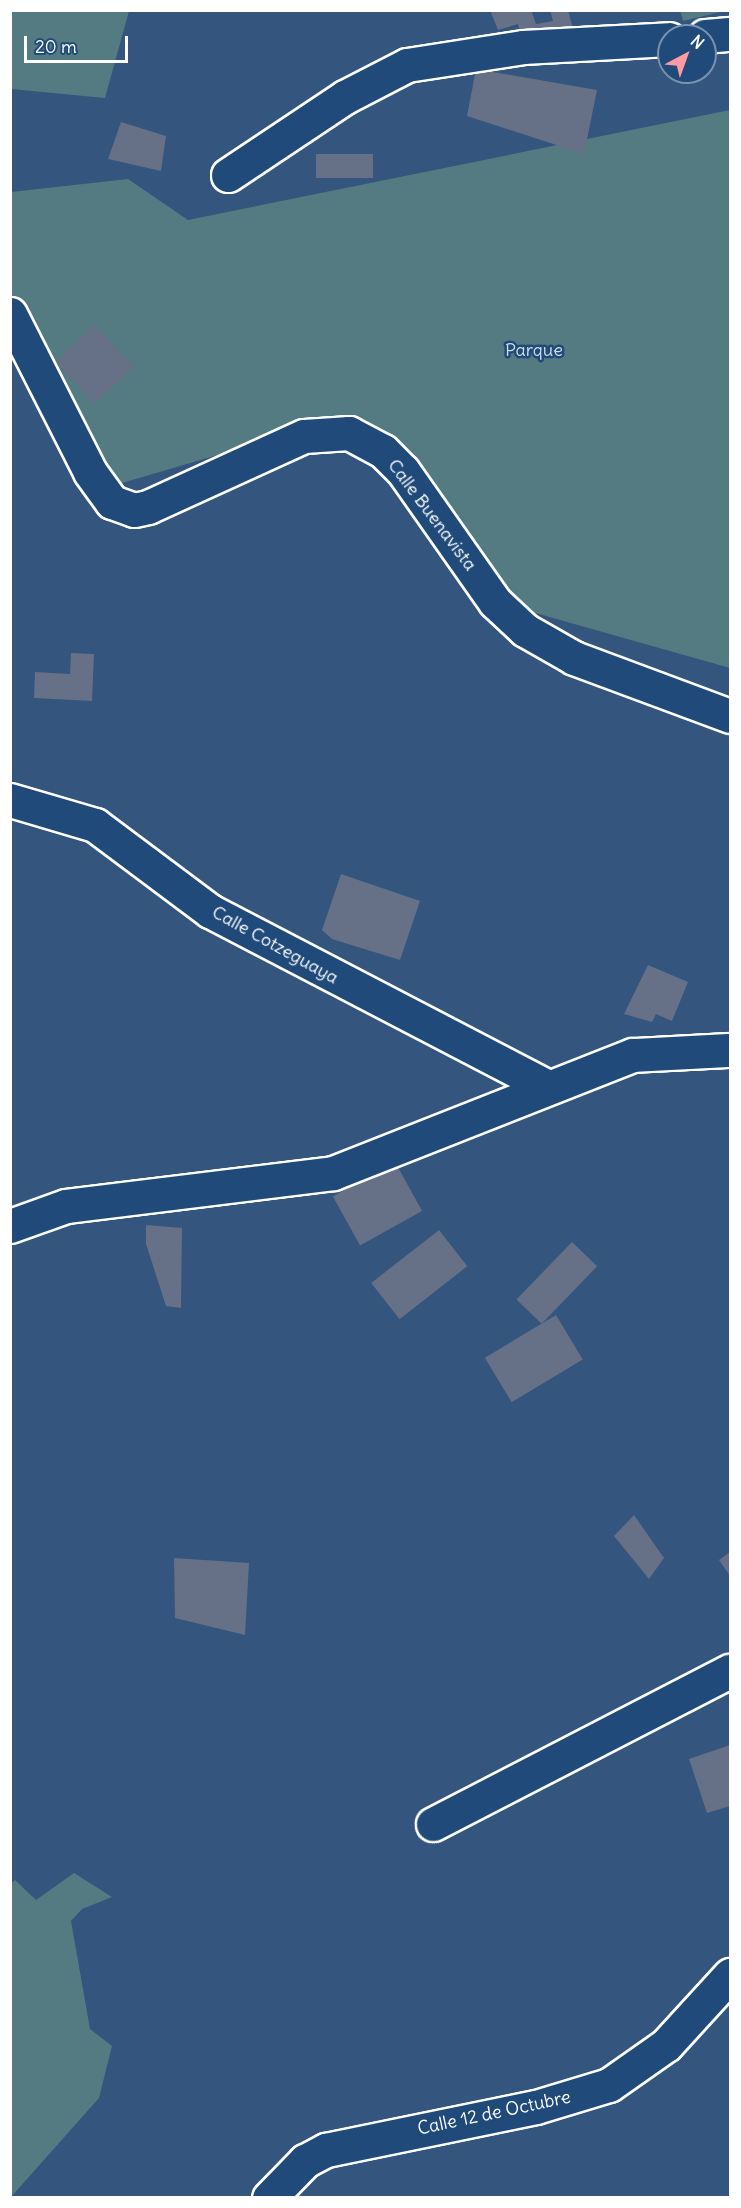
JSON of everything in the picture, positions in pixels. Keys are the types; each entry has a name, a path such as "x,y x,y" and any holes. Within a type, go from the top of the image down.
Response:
{"street":[{"path":"228,175 345,96 407,65 523,47 657,40"},
{"name":"Calle Buenavista","path":"10,314 90,472 112,502 134,510 148,507 304,436 349,433 383,451 403,471 495,602 525,630 574,658 730,716"},
{"name":"Calle Cotzeguaya","path":"10,800 94,825 210,911 546,1086"},
{"path":"10,1226 66,1206 269,1184 333,1173 377,1158 546,1086 633,1055 730,1050"},
{"path":"433,1824 730,1671"},
{"name":"Calle 12 de Octubre","path":"269,2198 305,2161 326,2150 536,2107 609,2085 666,2045 730,1975"}],"green space":[{"path":"11,10 129,11 105,98 11,89"},
{"path":"680,10 725,10 725,11 683,21"},
{"name":"Parque","path":"730,110 730,668 468,594 360,444 306,429 98,490 11,330 11,192 128,179 188,220"},
{"path":"74,1873 112,1897 82,1909 71,1921 90,2029 112,2046 99,2098 11,2197 11,1883 15,1880 36,1900"}],"building":[{"path":"490,10 531,10 536,24 553,21 550,10 568,10 579,51 520,33 518,24 498,30"},
{"path":"476,69 597,90 584,154 467,116"},
{"path":"121,122 166,136 161,171 108,159"},
{"path":"316,154 373,154 373,178 316,178"},
{"path":"95,325 134,367 94,404 56,362"},
{"path":"71,653 94,654 92,701 34,698 35,672 70,674"},
{"path":"341,874 420,901 400,960 332,939 322,930"},
{"path":"648,965 688,982 672,1021 656,1014 652,1022 624,1014"},
{"path":"395,1162 422,1211 360,1245 333,1196"},
{"path":"146,1225 182,1228 181,1308 166,1306 146,1244"},
{"path":"439,1230 467,1266 400,1319 371,1283"},
{"path":"572,1242 597,1266 542,1324 516,1300"},
{"path":"556,1315 583,1360 512,1402 485,1358"},
{"path":"634,1515 664,1558 649,1579 614,1536"},
{"path":"730,1552 730,1576 719,1560"},
{"path":"174,1558 249,1563 245,1635 175,1618"},
{"path":"730,1745 730,1806 707,1813 689,1759"}]}
